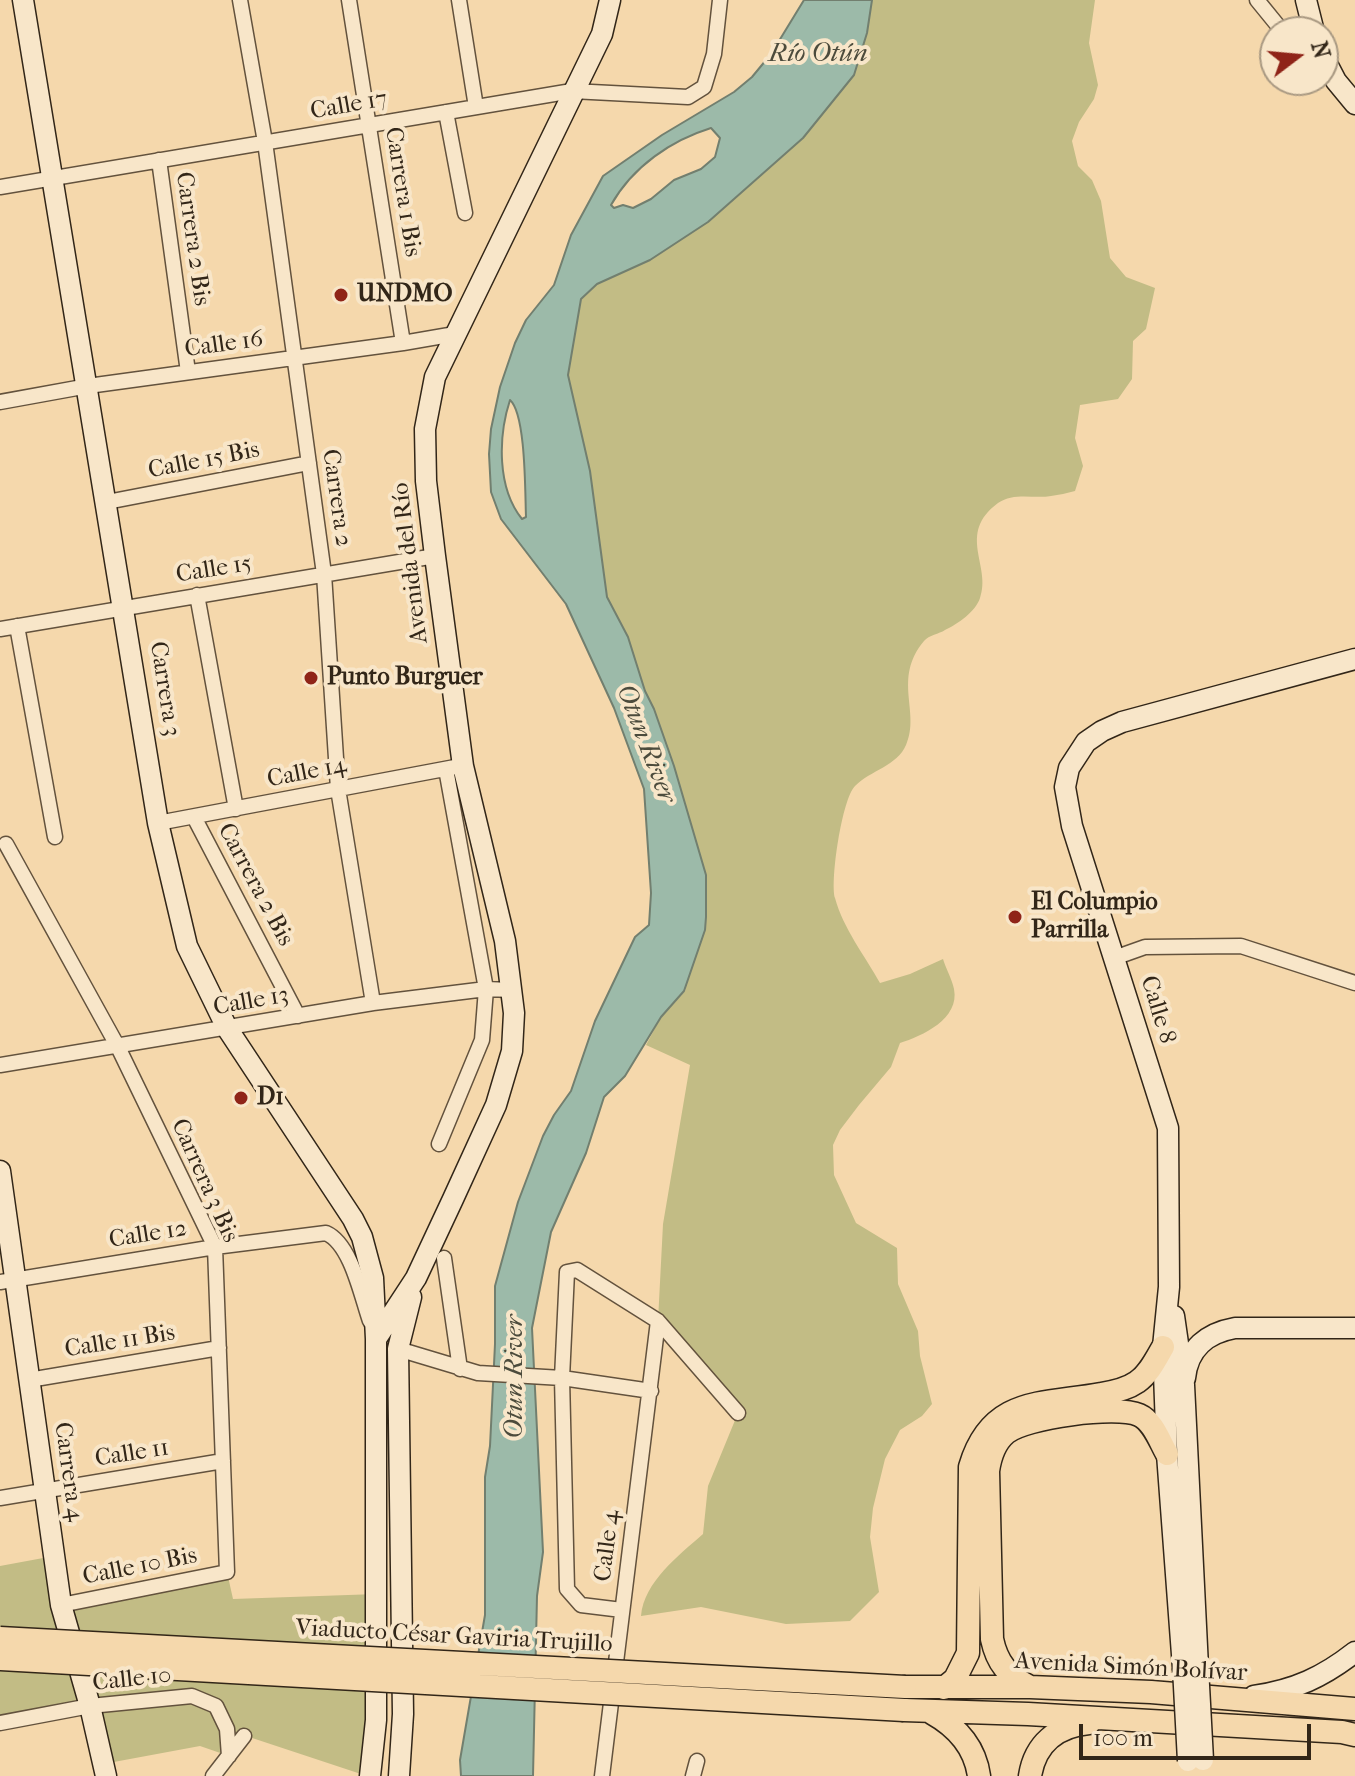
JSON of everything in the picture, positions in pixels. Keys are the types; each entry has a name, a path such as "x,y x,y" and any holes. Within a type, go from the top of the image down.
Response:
{"main road":[{"path":"944,1688 955,1679 968,1653 970,1467 980,1439 1002,1417 1027,1405 1092,1396 1128,1387 1148,1372 1163,1347"},
{"path":"1030,1687 1004,1669 992,1639 988,1471 990,1456 996,1445 1006,1433 1031,1421 1068,1415 1127,1412 1141,1415 1152,1426 1167,1454"},
{"name":"Viaducto César Gaviria Trujillo","path":"0,1638 905,1687"},
{"name":"Viaducto César Gaviria Trujillo","path":"0,1659 932,1713"},
{"name":"Avenida Simón Bolívar","path":"905,1687 1030,1687 1355,1709"},
{"path":"932,1713 1147,1720 1351,1738"},
{"path":"932,1713 945,1720 966,1741 979,1776"},
{"path":"1030,1776 1033,1762 1044,1743 1066,1727 1084,1723 1147,1720"}],"street":[{"name":"Carrera 3","path":"23,0 158,823 187,946 227,1028 353,1219 369,1258 373,1278 376,1339 376,1720 370,1776"},
{"name":"Carrera 2","path":"240,0 265,142 324,574 338,789 373,1003"},
{"name":"Carrera 1 Bis","path":"349,0 403,343"},
{"path":"459,0 476,107"},
{"name":"Avenida del Río","path":"416,1278 503,1088 512,1051 514,1013 505,941 455,767 426,481 425,429 435,377 602,34 610,0"},
{"name":"Calle 17","path":"0,187 572,91 688,97 704,87 714,54 720,0"},
{"path":"1257,0 1270,16"},
{"path":"1339,85 1355,104"},
{"path":"446,112 465,213"},
{"name":"Carrera 2 Bis","path":"159,160 188,372"},
{"name":"Calle 16","path":"0,402 88,386 455,334"},
{"name":"Calle 15 Bis","path":"107,502 309,463"},
{"name":"Calle 15","path":"0,629 435,556"},
{"name":"Carrera 2 Bis","path":"197,595 236,809"},
{"path":"17,626 55,837"},
{"name":"Calle 8","path":"1191,1668 1167,1454 1163,1347 1169,1287 1168,1128 1072,826 1065,787 1069,768 1086,742 1122,722 1355,659"},
{"path":"439,1144 482,1040 486,989 455,767"},
{"name":"Calle 14","path":"158,823 455,767"},
{"name":"Carrera 2 Bis","path":"194,817 298,1016"},
{"name":"Carrera 3 Bis","path":"6,844 118,1047 215,1247 227,1572"},
{"path":"1114,958 1145,947 1241,946 1355,983"},
{"name":"Calle 13","path":"0,1065 373,1003 486,989 511,990"},
{"name":"Carrera 4","path":"0,1171 8,1280 29,1380 61,1605 106,1776"},
{"name":"Calle 12","path":"8,1280 317,1232 336,1237 344,1248 376,1339"},
{"path":"444,1258 460,1369"},
{"path":"622,1610 581,1605 567,1589 562,1378 567,1272 577,1270 658,1321 738,1413"},
{"path":"376,1339 416,1278"},
{"path":"399,1776 403,1714 398,1349 416,1278"},
{"name":"Calle 8","path":"1169,1287 1184,1385 1196,1768"},
{"name":"Calle 4","path":"602,1776 658,1321"},
{"path":"1184,1385 1186,1366 1193,1351 1219,1331 1235,1328 1355,1328"},
{"name":"Calle 11 Bis","path":"29,1380 219,1348"},
{"path":"398,1349 478,1373 562,1378 651,1391"},
{"name":"Calle 11","path":"0,1498 223,1461"},
{"name":"Calle 10 Bis","path":"61,1605 227,1572"},
{"path":"1237,1699 1268,1694 1319,1678 1355,1652"},
{"name":"Calle 10","path":"0,1723 90,1706 192,1696 216,1706 227,1729 229,1756"},
{"path":"213,1776 244,1736"},
{"path":"693,1776 697,1761"}],"shaded area":[{"path":"872,0 1095,0 1089,43 1098,85 1072,141 1078,166 1092,180 1101,201 1110,258 1126,277 1155,288 1146,329 1133,341 1132,379 1118,399 1080,405 1075,438 1083,466 1075,491 1004,500 986,515 979,526 977,538 982,586 978,603 961,621 926,639 915,655 908,682 911,720 906,745 890,763 855,786 846,806 838,840 835,898 849,931 880,983 943,959 954,989 954,1000 945,1017 928,1031 900,1043 891,1067 840,1130 833,1145 834,1175 856,1223 897,1248 898,1284 918,1331 920,1356 932,1404 922,1416 900,1430 885,1459 873,1508 870,1537 879,1592 850,1621 786,1624 701,1607 641,1616 648,1592 655,1581 703,1534 708,1486 738,1413 658,1321 663,1224 690,1065 646,1045 661,1017 685,991 706,875 654,709 628,637 607,597 590,471 568,375 581,299 597,284 650,260 708,222 803,138 867,33"},
{"path":"54,1556 61,1604 227,1572 233,1599 377,1594 367,1776 228,1730 229,1756 200,1746 103,1764 91,1706 0,1723 0,1566"}],"water":[{"name":"Río Otún","path":"804,0 872,0 867,33 854,75 803,138 708,222 650,260 597,284 581,299 568,375 590,471 607,597 628,637 674,766 706,875 705,930 684,991 661,1017 625,1076 604,1097 586,1153 551,1232 532,1328 543,1552 537,1596 533,1776 461,1776 460,1760 485,1615 485,1477 490,1446 495,1286 518,1202 543,1136 571,1091 595,1021 635,937 649,925 651,893 644,789 614,708 566,604 501,519 491,492 491,429 500,387 515,343 526,320 554,285 571,235 603,176 662,135 734,92 752,77 771,54","holes":["711,128 720,138 715,157 701,169 674,180 651,199 633,208 623,205 614,208 611,205 630,178 655,156","510,400 522,437 526,517 522,519 508,493 502,462 503,430"]}],"place":[{"name":"UNDMO","path":"341,295"},
{"name":"Punto Burguer","path":"311,678"},
{"name":"El Columpio Parrilla","path":"1015,917"},
{"name":"D1","path":"241,1098"}],"water label":[{"name":"Otun River","path":"645,744"},
{"name":"Otun River","path":"516,1377"}]}
